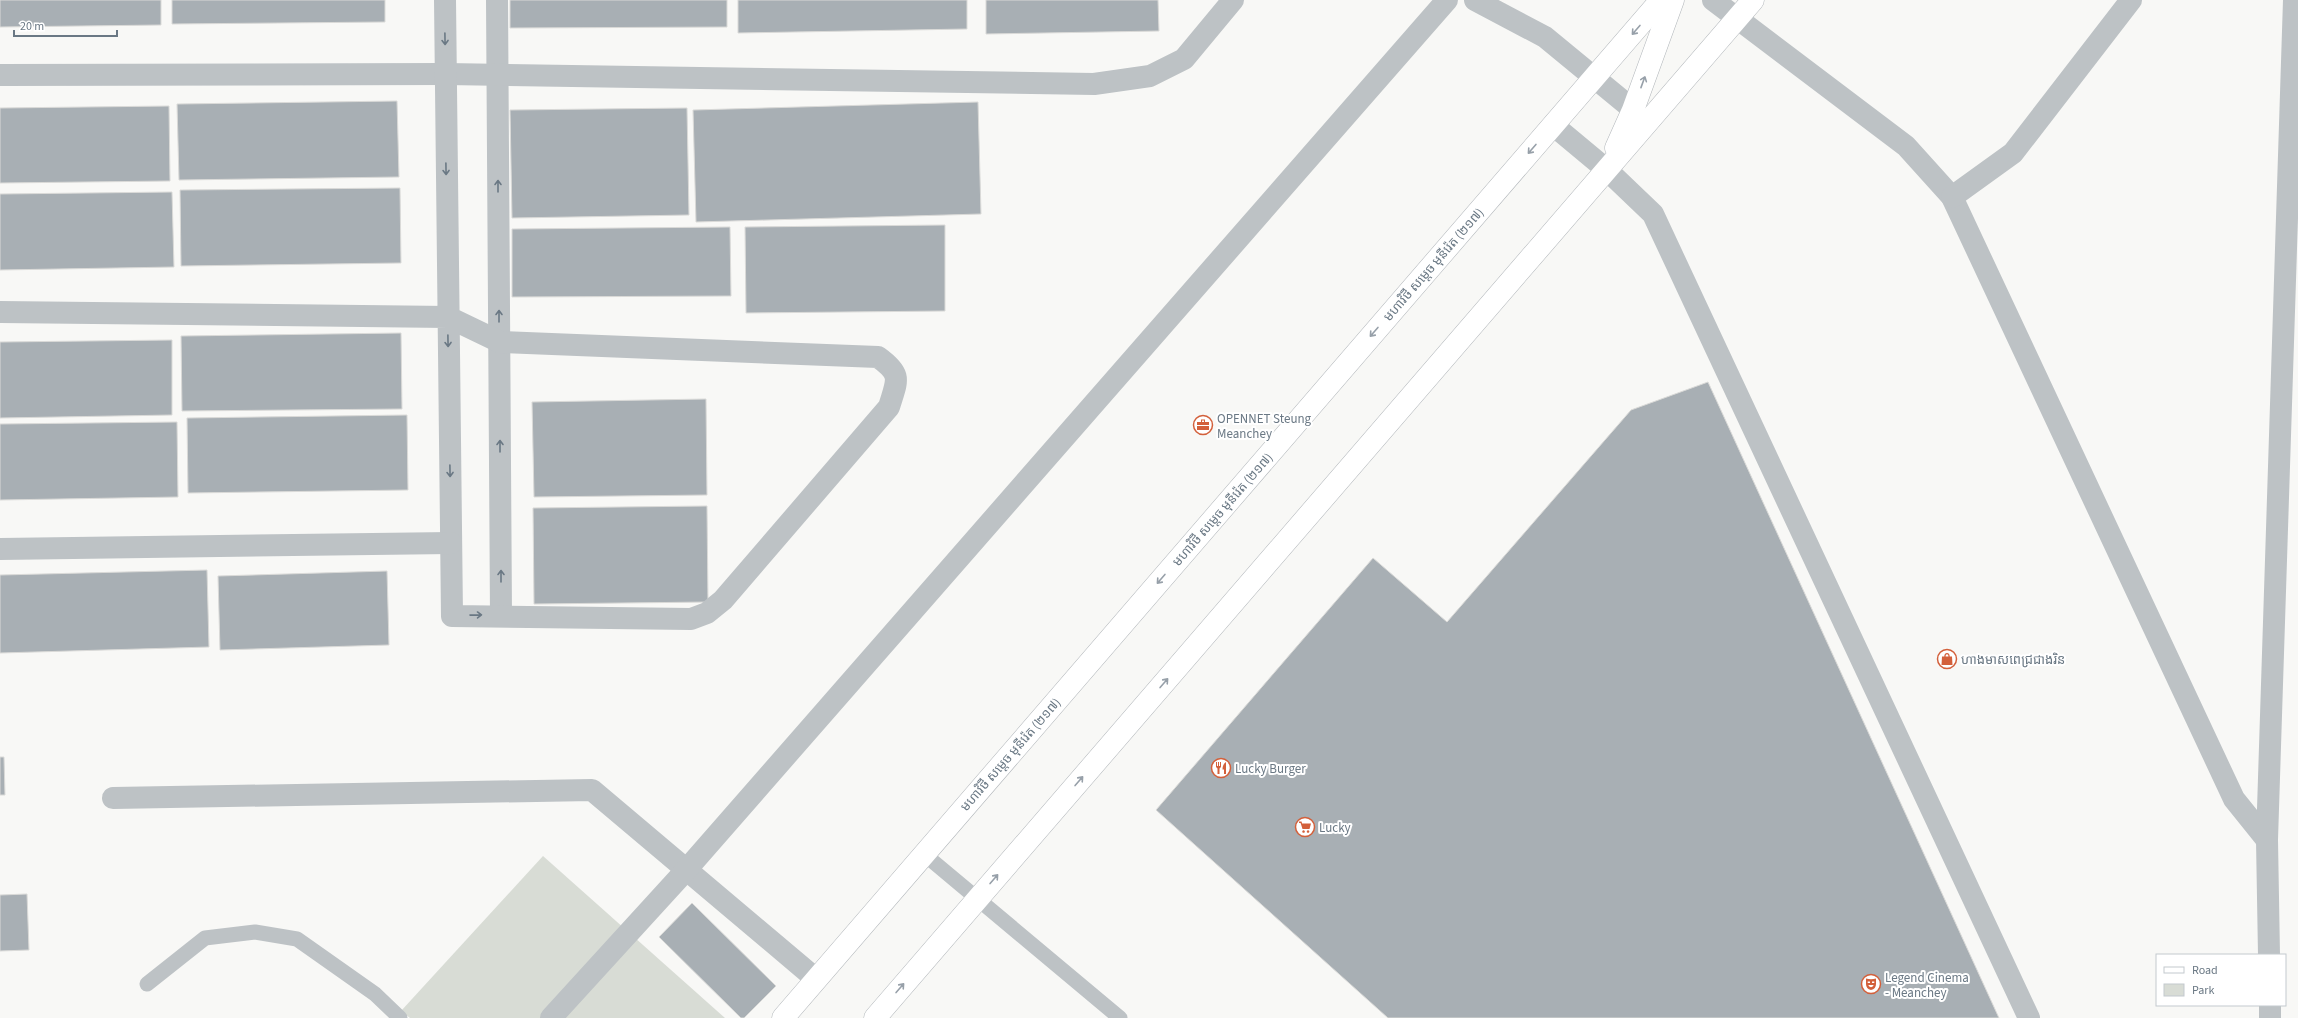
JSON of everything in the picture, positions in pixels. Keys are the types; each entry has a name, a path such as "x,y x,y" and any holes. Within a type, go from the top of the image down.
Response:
{"main road":[{"name":"មហាវិថី សម្តេច មុនីរ៉េត (២១៧)","path":"783,1018 1661,0"},
{"path":"1640,116 1674,0"},
{"path":"875,1018 1607,170 1640,116 1737,20 1753,0"}],"street":[{"path":"0,312 448,317 500,342 878,357 893,367 897,380 889,407 723,600 707,613 691,619 501,615 452,616 448,317 444,0"},
{"path":"497,0 501,615"},
{"path":"0,75 445,74 1094,84 1150,76 1184,59 1232,0"},
{"path":"551,1018 687,869 1447,0"},
{"path":"1475,0 1546,37 1640,116"},
{"path":"1713,0 1737,20 1906,146 1952,197 2234,799 2267,840"},
{"path":"1952,197 2013,153 2131,0"},
{"path":"2269,954 2267,840 2294,0"},
{"path":"1553,125 1607,170 1653,214 2029,1018"},
{"path":"0,549 451,543"},
{"path":"113,798 592,790 816,979"},
{"path":"2270,1006 2270,1018"}],"lane":[{"path":"924,854 1120,1018"},
{"path":"147,984 205,938 255,932 297,939 375,994 400,1018"}],"green space":[{"path":"543,856 725,1018 410,1018 401,1011"}],"building":[{"path":"0,0 161,0 161,25 0,27"},
{"path":"172,0 385,0 385,22 172,24"},
{"path":"510,0 727,0 727,27 510,28"},
{"path":"738,0 967,0 967,29 738,33"},
{"path":"986,0 1158,0 1159,31 986,34"},
{"path":"397,101 399,177 179,180 177,104"},
{"path":"978,102 981,214 696,222 693,110"},
{"path":"169,106 170,181 0,183 0,108"},
{"path":"687,108 689,215 512,218 510,110"},
{"path":"400,188 401,263 181,266 180,190"},
{"path":"172,192 174,267 0,270 0,194"},
{"path":"945,225 945,311 746,313 745,227"},
{"path":"730,227 731,296 512,297 512,229"},
{"path":"401,333 402,409 182,411 181,336"},
{"path":"172,340 172,415 0,418 0,342"},
{"path":"1708,382 1999,1018 1388,1018 1156,810 1373,558 1447,622 1631,410"},
{"path":"706,399 707,495 534,497 532,402"},
{"path":"407,415 408,490 188,493 187,418"},
{"path":"177,422 178,497 0,500 0,424"},
{"path":"707,506 708,602 534,604 533,508"},
{"path":"207,570 209,647 0,653 0,575"},
{"path":"387,571 389,645 220,650 218,576"},
{"path":"0,757 4,757 5,795 0,795"},
{"path":"27,894 29,950 0,951 0,895"},
{"path":"692,903 776,986 744,1018 741,1018 659,937"}],"place":[{"name":"OPENNET Steung Meanchey","path":"1203,425"},
{"name":"ហាងមាសពេជ្រជាងរិន","path":"1947,659"},
{"name":"Lucky Burger","path":"1221,768"},
{"name":"Lucky","path":"1305,827"},
{"name":"Legend Cinema - Meanchey","path":"1871,984"}]}
